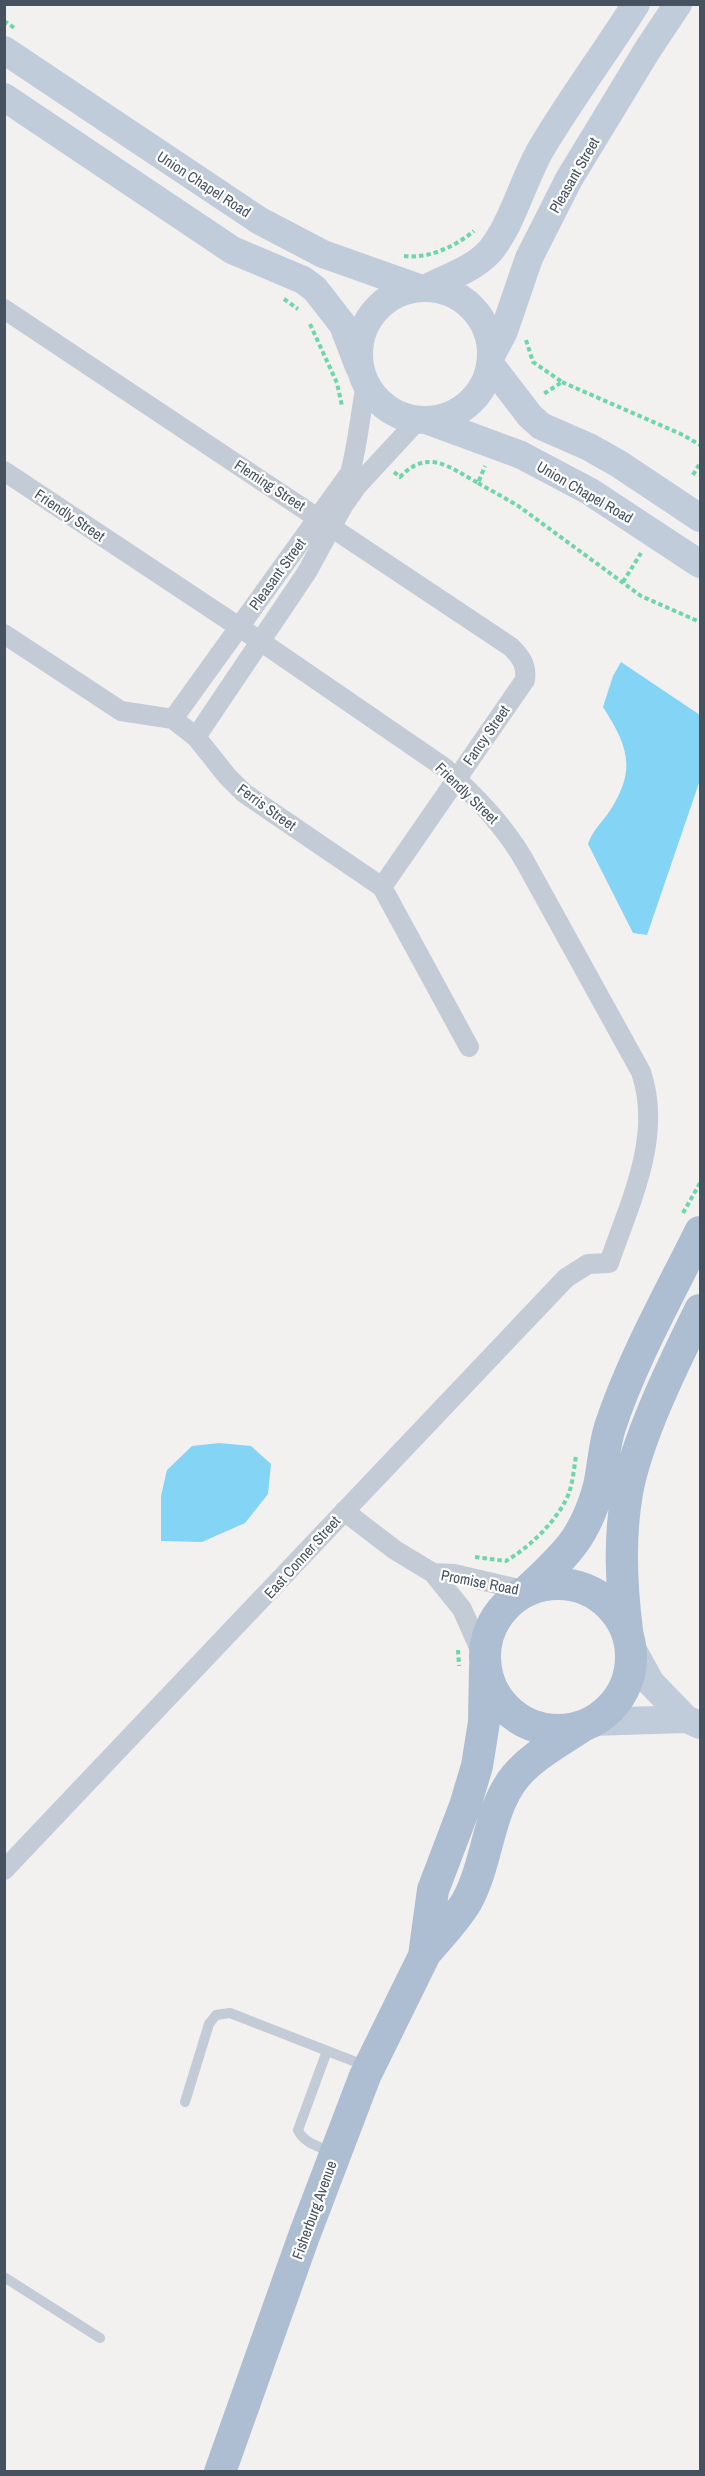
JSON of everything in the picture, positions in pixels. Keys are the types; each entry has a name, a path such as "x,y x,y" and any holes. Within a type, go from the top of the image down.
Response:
{"main road":[{"path":"362,376 358,349 363,331 372,314 385,301 401,292 423,288 472,265 489,253 500,237 524,180 541,150 636,4"},
{"name":"Pleasant Street","path":"491,360 530,258 565,188 618,98 678,4"},
{"name":"Union Chapel Road","path":"14,42 260,221 322,254 423,288"},
{"path":"4,97 232,250 303,280 315,289 343,325 362,376 375,399 402,417 424,421 447,417 469,403 485,381 491,360 489,339 483,323 473,309 460,298 444,291 423,288"},
{"path":"491,360 530,417 541,426 589,447 619,464 700,518"},
{"name":"Union Chapel Road","path":"424,421 521,455 589,490 700,564"},
{"path":"693,1722 588,1723 556,1730 542,1728 515,1716 495,1695 476,1666 491,1627 500,1612 569,1551 583,1531 599,1485 610,1428 636,1365 700,1232"},
{"path":"588,1723 606,1711 618,1698 627,1681 631,1663 621,1565 628,1490 654,1413 700,1310"},
{"path":"527,1590 545,1585 562,1584 587,1590 609,1604 620,1618 651,1683 693,1722"},
{"name":"Fisherburg Avenue","path":"424,1956 433,1890 473,1785 477,1766 484,1722 476,1666"},
{"name":"Fisherburg Avenue","path":"220,2472 335,2153 369,2067 424,1956 467,1901 507,1787 524,1766 588,1723"}],"street":[{"name":"Fleming Street","path":"4,309 511,647 524,662 526,671"},
{"name":"Pleasant Street","path":"196,737 308,572 325,522 350,473 356,450 362,376"},
{"name":"Pleasant Street","path":"173,719 239,627 325,522 357,486 424,421"},
{"name":"Friendly Street","path":"4,471 260,641 445,768 510,837 641,1072 647,1088 650,1112 648,1142 609,1263"},
{"name":"Ferris Street","path":"4,634 121,711 173,719 196,737 227,776 244,793 382,887 469,1047"},
{"name":"Fancy Street","path":"382,887 525,680 526,671"},
{"name":"East Conner Street","path":"4,1870 265,1598 344,1511 566,1278 588,1264 609,1263"},
{"name":"Promise Road","path":"344,1511 395,1550 433,1573 462,1609 476,1666"},
{"name":"Promise Road","path":"433,1573 466,1576 527,1590"}],"lane":[{"path":"185,2102 209,2024 216,2015 230,2013 369,2067"},
{"path":"327,2051 298,2130 301,2137 308,2142 335,2153"},
{"path":"4,2277 100,2338"}],"path":[{"path":"4,21 14,42"},
{"path":"403,256 420,258 436,254 479,227"},
{"path":"305,316 323,349 337,383 343,410"},
{"path":"526,329 528,351 533,362 562,382 683,435 700,445"},
{"path":"539,397 562,382"},
{"path":"478,483 487,461"},
{"path":"400,477 416,462 446,465 517,505 641,596 700,622"},
{"path":"693,475 700,463"},
{"path":"622,583 643,550"},
{"path":"458,1647 476,1666"}],"water":[{"path":"621,662 700,715 700,780 647,935 633,933 588,844 595,830 611,809 624,781 626,757 623,745 603,707 613,676"},
{"path":"219,1443 251,1446 271,1464 268,1494 245,1523 202,1542 161,1541 161,1496 167,1470 192,1446"}]}
